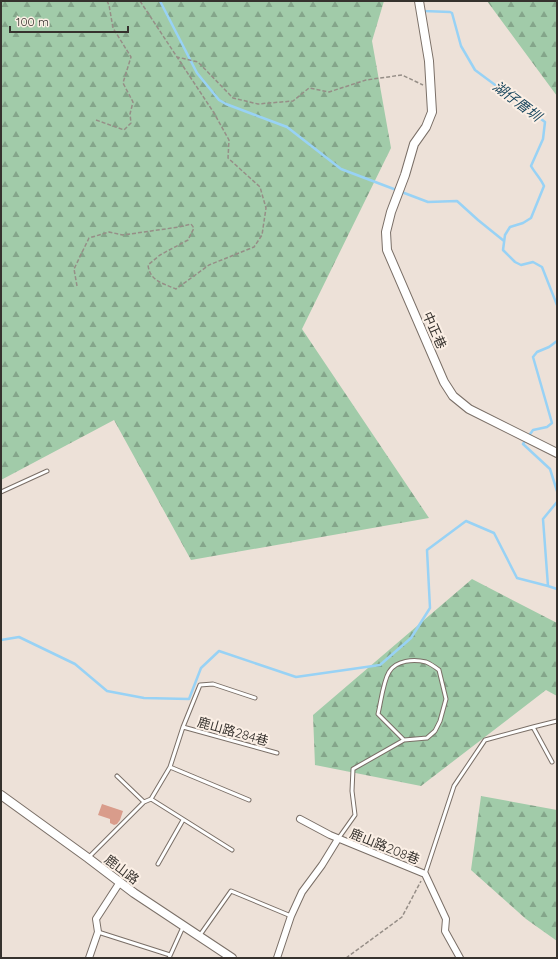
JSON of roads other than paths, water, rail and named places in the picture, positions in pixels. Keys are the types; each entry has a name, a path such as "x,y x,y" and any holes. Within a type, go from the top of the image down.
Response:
{"street":[{"name":"中正巷","path":"420,6 429,60 432,112 426,127 414,144 406,175 391,212 386,232 387,250 444,382 453,396 469,410 557,453"},
{"name":"鹿山路","path":"2,798 88,858 134,893 232,958"},
{"name":"鹿山路208巷","path":"300,819 338,839 425,874"},
{"name":"鹿山路208巷","path":"277,958 291,916 302,892 322,865 338,839"},
{"path":"425,874 446,920 444,932 460,958"},
{"path":"89,958 98,932 96,919 120,882"}],"lane":[{"path":"1,492 47,471"},
{"path":"338,839 355,815 352,791 353,769 404,740 426,738 435,731 440,721 446,699 439,670 427,663 412,660 397,664 390,670 386,679 378,714 404,740"},
{"name":"鹿山路284巷","path":"151,799 170,766 183,727 200,685 213,684 256,698"},
{"path":"425,874 454,786 485,740 557,721"},
{"name":"鹿山路284巷","path":"183,727 277,753"},
{"path":"533,727 552,762"},
{"path":"170,766 249,800"},
{"path":"116,776 144,802"},
{"path":"88,858 144,802 151,799 232,850"},
{"path":"158,864 183,820"},
{"path":"199,936 232,891 291,916"},
{"path":"98,932 170,956 184,926"}],"waterway":[{"path":"160,1 197,73 219,100 287,127 341,169 428,202 457,201 504,241"},
{"name":"湖仔厝圳","path":"422,10 452,13 461,46 475,70 545,122 543,139 531,166 544,186 531,218 523,223 510,227 505,235 503,250 515,262 521,265 533,262 542,267 557,305"},
{"name":"湖仔厝圳","path":"557,341 549,347 537,352 533,357 552,423 547,427 533,430 523,444 550,469 557,491"},
{"name":"湖仔厝圳","path":"548,586 543,519 557,502"},
{"path":"1,640 19,637 75,664 107,691 144,698 189,699 201,668 219,651 296,677 380,665 411,638 430,608 427,550 466,521 494,533 517,578 557,589"}]}
